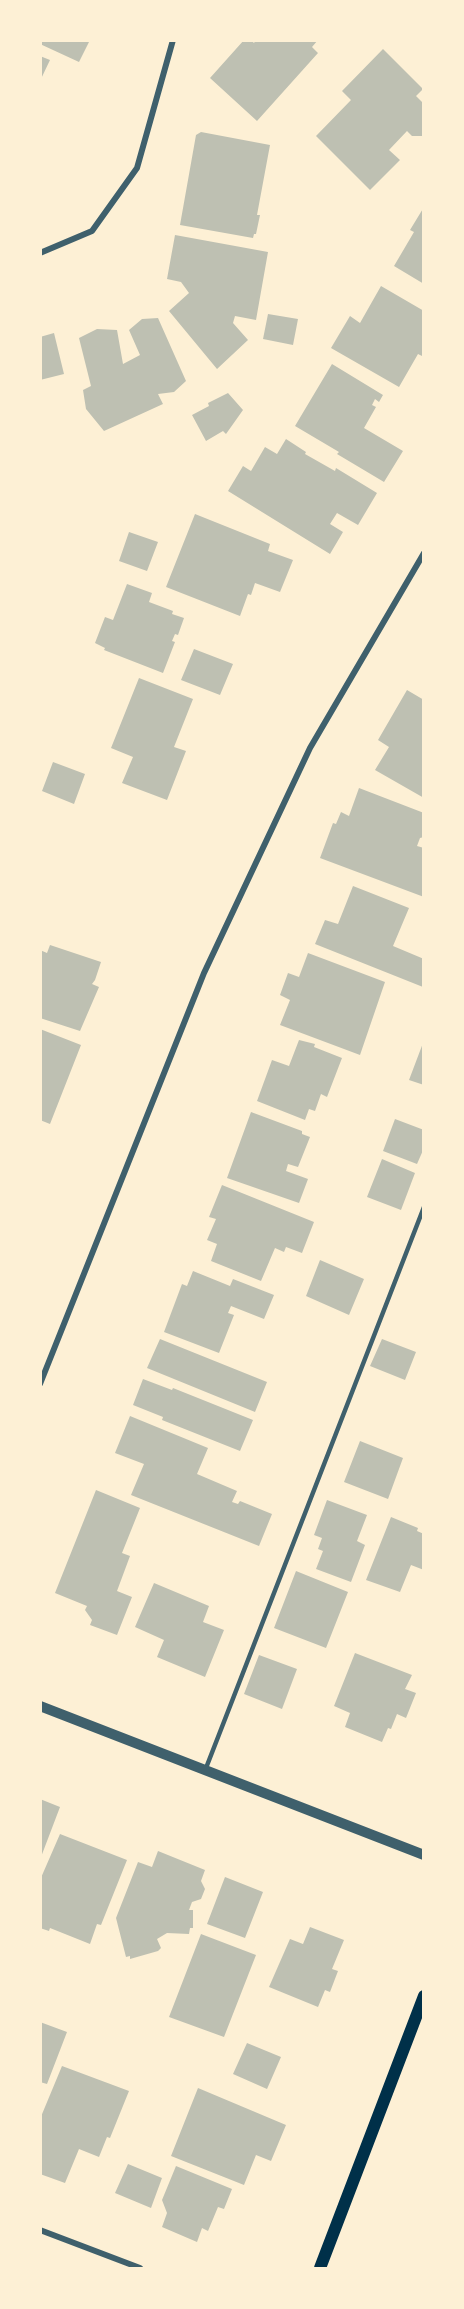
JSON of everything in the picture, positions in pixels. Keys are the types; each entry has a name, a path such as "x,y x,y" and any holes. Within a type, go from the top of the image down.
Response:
{"main road":[{"path":"320,2268 423,1996"}],"street":[{"path":"40,253 92,231 137,168 173,40"},
{"path":"40,1384 204,973 310,748 423,553"},
{"path":"40,1706 423,1855"},
{"path":"40,2230 140,2268"}],"lane":[{"path":"205,1771 423,1207"}],"building":[{"path":"40,40 90,40 79,62 40,44"},
{"path":"244,40 251,40 254,43 256,40 318,40 312,47 318,53 257,121 210,78"},
{"path":"383,49 423,89 416,96 424,104 424,136 412,136 407,131 389,150 400,160 370,190 316,136 351,100 342,91"},
{"path":"40,56 50,60 40,81"},
{"path":"201,132 270,145 257,215 260,215 253,238 180,225 196,135"},
{"path":"424,207 424,284 394,266 414,232 410,230"},
{"path":"175,235 268,252 256,320 235,316 233,323 248,340 217,369 169,311 189,293 181,282 167,279"},
{"path":"381,286 424,311 424,357 418,354 399,387 331,348 350,316 360,323"},
{"path":"268,314 298,319 293,345 263,339"},
{"path":"158,318 186,381 174,392 158,394 163,404 104,431 86,409 83,390 91,386 79,338 97,329 117,330 123,364 140,355 129,330 142,319"},
{"path":"54,333 64,374 40,380 40,337"},
{"path":"332,364 383,395 379,402 375,399 372,405 376,407 364,428 403,451 384,482 295,426"},
{"path":"228,393 243,410 226,434 223,431 206,441 192,415 209,406 208,403"},
{"path":"286,439 306,452 305,454 335,471 336,468 377,493 358,525 337,513 330,524 343,532 330,554 228,491 243,466 251,471 265,447 277,454"},
{"path":"195,514 270,544 268,551 293,560 280,592 255,583 251,595 248,594 240,616 166,587"},
{"path":"129,532 158,542 147,571 119,561"},
{"path":"127,584 152,593 149,602 184,618 178,635 175,634 172,641 175,642 163,673 104,650 105,648 95,643 105,617 113,620"},
{"path":"194,649 233,664 220,695 181,680"},
{"path":"139,678 193,699 174,747 186,751 167,800 122,783 133,757 111,748"},
{"path":"407,690 424,700 424,798 375,770 389,747 378,740"},
{"path":"53,762 85,774 74,804 42,791"},
{"path":"359,788 424,813 424,837 420,838 417,846 424,848 424,897 320,858 333,823 336,824 341,812 349,816"},
{"path":"353,886 409,908 393,946 424,959 423,987 315,944 325,920 338,924"},
{"path":"50,945 101,962 92,984 99,987 80,1031 40,1018 40,950 47,953"},
{"path":"308,953 385,982 360,1055 280,1025 290,1000 280,995 288,973 299,977"},
{"path":"40,1029 81,1045 50,1124 40,1120"},
{"path":"299,1040 315,1044 314,1047 342,1058 327,1097 321,1094 315,1111 309,1109 305,1120 257,1101 272,1060 289,1066"},
{"path":"424,1043 424,1085 409,1080"},
{"path":"251,1112 302,1131 302,1134 310,1137 298,1167 288,1164 286,1171 308,1179 299,1203 227,1178"},
{"path":"395,1119 424,1130 424,1148 417,1164 383,1151"},
{"path":"382,1159 415,1173 401,1210 367,1197"},
{"path":"222,1185 314,1222 302,1253 286,1247 284,1252 275,1248 261,1281 211,1261 217,1244 207,1240 216,1219 209,1217"},
{"path":"320,1260 364,1279 349,1315 306,1296"},
{"path":"193,1271 230,1286 233,1279 274,1295 264,1319 231,1306 228,1313 234,1315 219,1353 164,1332 182,1284 187,1286"},
{"path":"160,1339 267,1382 255,1412 147,1368"},
{"path":"382,1339 416,1352 405,1380 370,1366"},
{"path":"143,1379 172,1390 173,1388 253,1420 240,1451 162,1420 163,1417 133,1405"},
{"path":"130,1416 208,1448 197,1474 237,1491 232,1502 238,1504 240,1501 272,1514 259,1546 131,1495 144,1464 115,1453"},
{"path":"360,1441 403,1458 388,1499 344,1482"},
{"path":"96,1490 140,1508 122,1553 130,1556 117,1591 132,1597 117,1635 90,1625 92,1620 85,1610 87,1606 55,1593"},
{"path":"327,1500 367,1515 357,1541 365,1545 351,1582 316,1569 323,1551 318,1549 322,1538 314,1535"},
{"path":"391,1517 418,1528 417,1531 424,1534 424,1570 411,1565 400,1592 366,1580"},
{"path":"296,1571 348,1592 326,1648 274,1628"},
{"path":"154,1583 209,1606 203,1622 224,1630 205,1677 157,1657 164,1640 135,1627"},
{"path":"355,1653 412,1675 405,1689 416,1693 406,1718 397,1714 382,1742 345,1727 350,1713 334,1706"},
{"path":"259,1655 297,1669 282,1709 244,1694"},
{"path":"40,1799 60,1807 41,1857 40,1857"},
{"path":"60,1834 127,1860 101,1925 97,1924 90,1944 50,1928 49,1931 40,1928 40,1880"},
{"path":"158,1851 205,1870 201,1881 205,1889 201,1899 192,1902 189,1910 193,1910 193,1928 190,1928 189,1934 167,1933 157,1939 161,1948 158,1951 130,1959 130,1956 126,1957 116,1918 138,1862 152,1867"},
{"path":"225,1877 263,1892 245,1938 207,1924"},
{"path":"310,1927 344,1940 332,1969 338,1971 330,1992 325,1990 318,2007 269,1987 290,1939 303,1944"},
{"path":"201,1934 256,1955 224,2037 169,2017"},
{"path":"40,2022 67,2032 47,2084 40,2082"},
{"path":"247,2043 281,2057 267,2089 233,2074"},
{"path":"62,2066 129,2091 110,2138 107,2137 99,2157 79,2149 65,2183 40,2174 40,2119"},
{"path":"198,2088 286,2125 271,2161 256,2155 244,2185 171,2156"},
{"path":"128,2164 162,2178 151,2208 115,2193"},
{"path":"176,2166 232,2189 224,2209 218,2207 208,2231 202,2228 197,2242 162,2227 167,2213 162,2200"}]}
